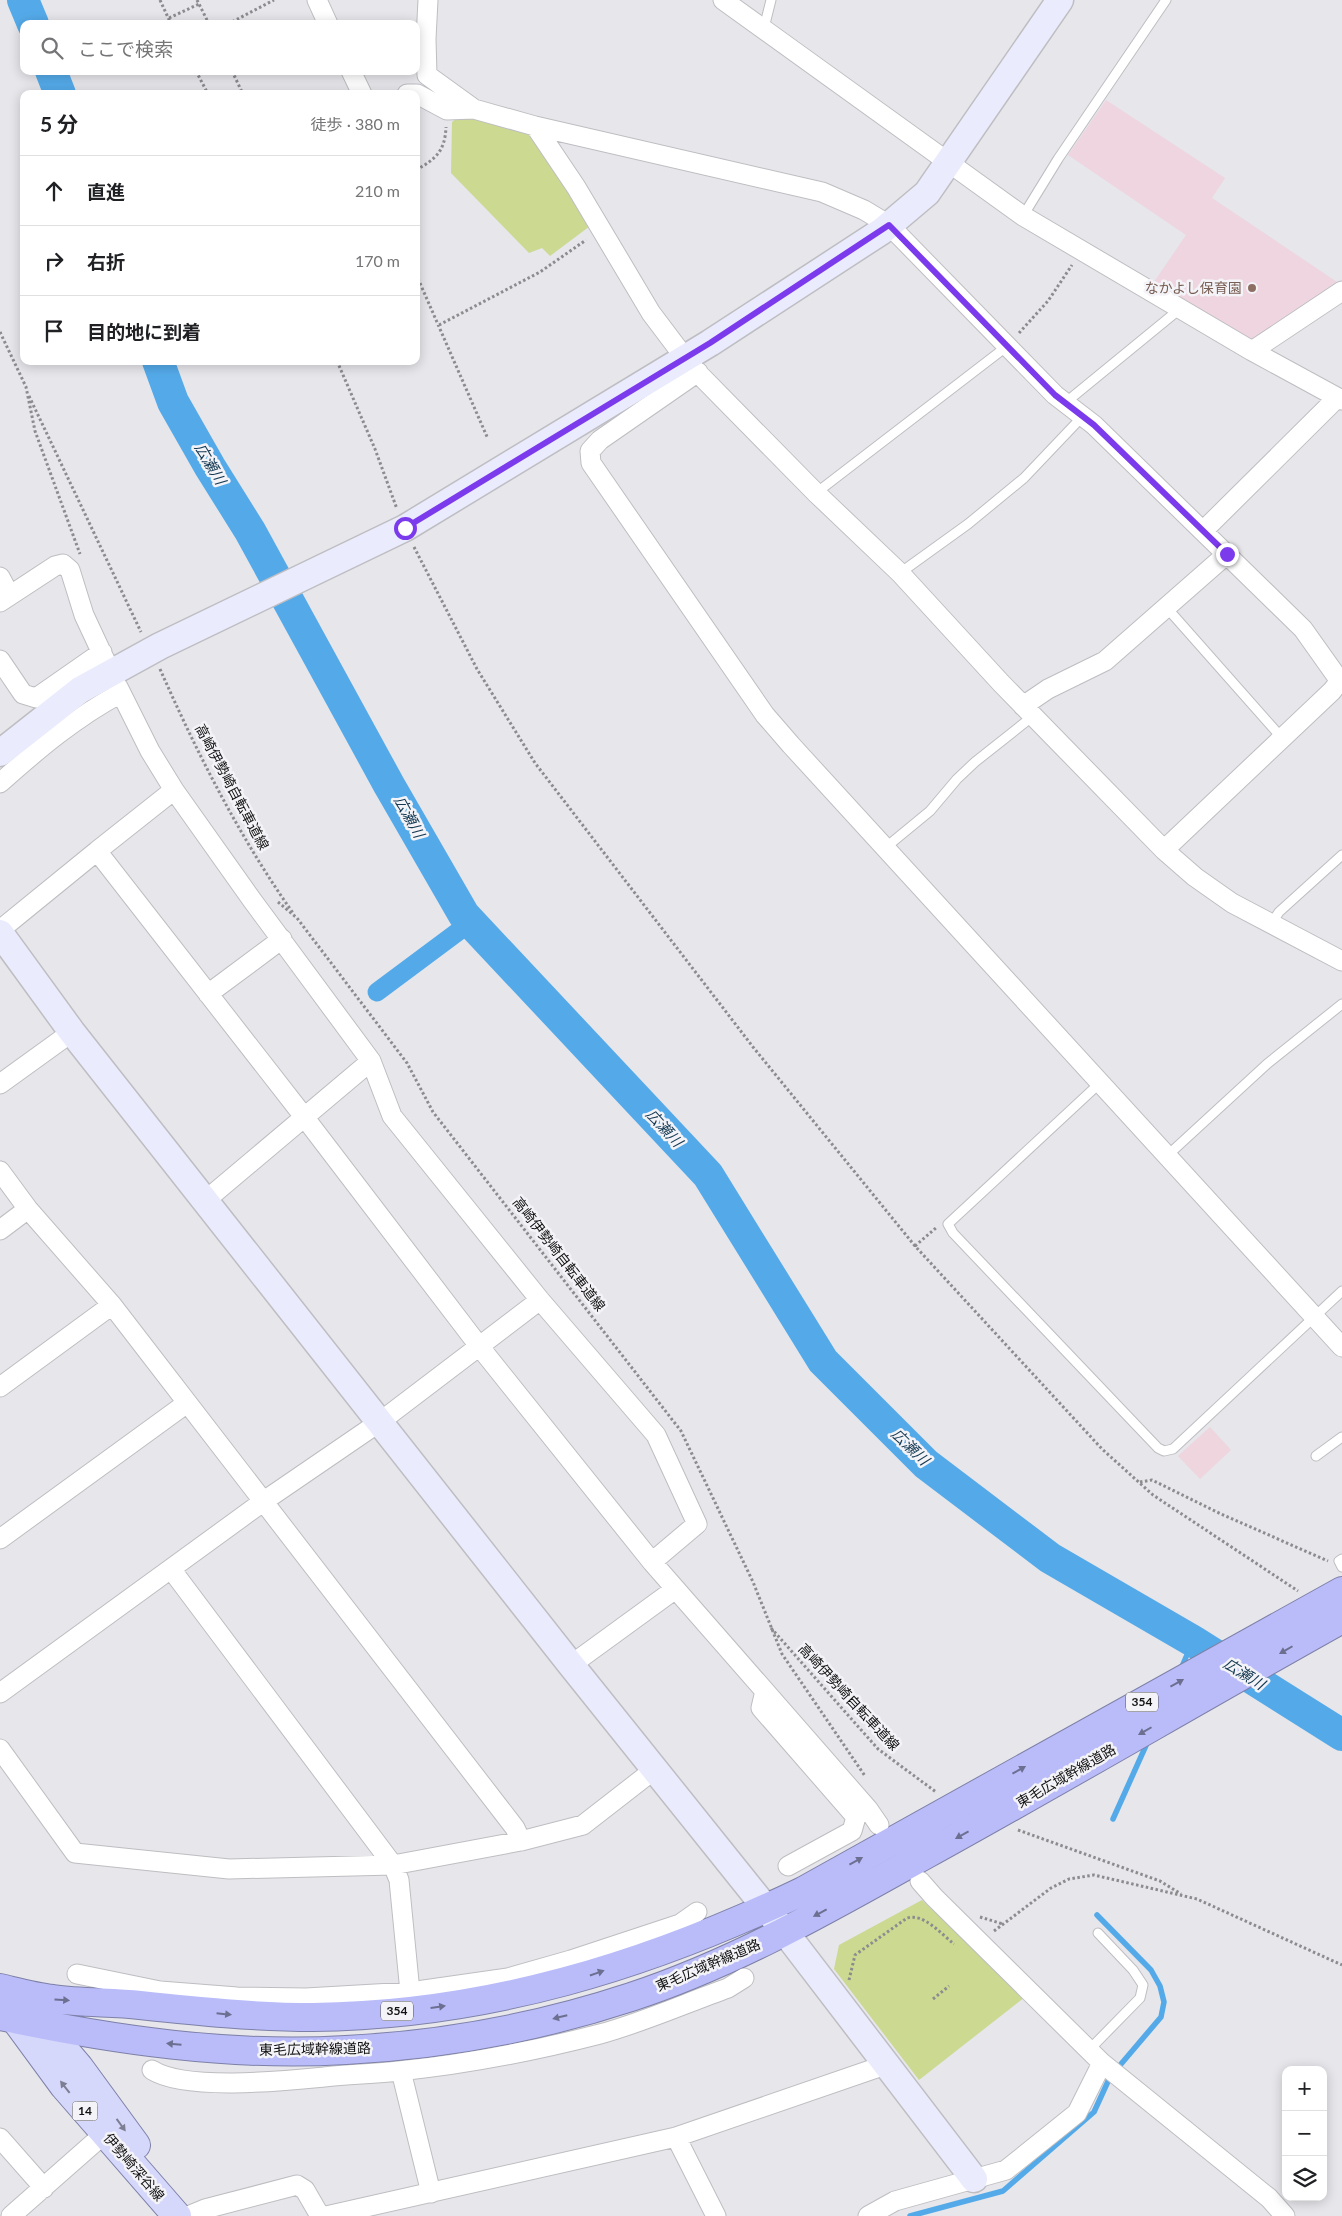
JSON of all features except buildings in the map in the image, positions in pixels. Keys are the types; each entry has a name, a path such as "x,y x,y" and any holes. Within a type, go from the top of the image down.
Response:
{"highway":[{"name":"東毛広域幹線道路","path":"44,2025 110,2037 163,2043 253,2050 345,2051 399,2046 524,2026 630,1998 691,1976 785,1932 1007,1818 1321,1613 1342,1591"},
{"name":"東毛広域幹線道路","path":"5,1998 133,2004 237,2015 314,2017 414,2010 517,1985 588,1976 671,1947 766,1909 803,1891 976,1794 1321,1613"}],"main road":[{"name":"伊勢崎深谷線","path":"5,1998 44,2025 78,2067 151,2165 178,2216"},
{"name":"伊勢崎深谷線","path":"5,1998 64,2086 104,2134 178,2216"}],"street":[{"path":"317,0 326,20"},
{"path":"428,0 427,75 474,109"},
{"path":"723,0 1023,216 1252,351 1339,399 1203,531"},
{"path":"1060,0 949,164 927,193 889,225 692,365 600,440 590,451 591,463 766,715 885,848 1316,1316 1342,1347"},
{"path":"353,75 360,90"},
{"path":"420,96 447,110 474,109 535,126 822,192 864,210 889,225 1006,347 1064,403 1094,425 1304,629 1341,681 1164,850"},
{"path":"535,126 601,229 651,313 692,365 816,493 900,573 1028,711 1164,850 1214,890 1271,924 1342,961"},
{"path":"1252,351 1342,291"},
{"path":"0,753 80,690 153,648 404,530 692,365"},
{"path":"1028,711 1048,689 1105,661 1227,554"},
{"path":"0,577 5,598 55,566 63,564 66,566 70,570 84,615 103,656 36,698 23,694 0,660"},
{"path":"0,783 51,738 120,690 150,751 174,790 371,1061 392,1116 540,1300 656,1435 697,1524 652,1562"},
{"path":"174,790 0,931 72,1032 381,1421 571,1665 785,1932 888,2064 974,2179"},
{"path":"97,851 305,1118 479,1346 674,1590 868,1809 879,1825"},
{"path":"208,994 282,939"},
{"path":"0,1084 72,1032"},
{"path":"206,1200 371,1061"},
{"path":"0,1171 28,1209 112,1305 514,1828 521,1841"},
{"path":"0,1230 28,1209"},
{"path":"0,1693 264,1501 381,1421 540,1300"},
{"path":"0,1387 112,1305"},
{"path":"0,1539 187,1403"},
{"path":"171,1569 393,1865 399,1880 410,1992"},
{"path":"571,1665 674,1590"},
{"path":"765,1691 761,1708 856,1817 852,1831 788,1866"},
{"path":"0,1749 75,1853 230,1869 393,1865 521,1841 583,1825 655,1769"},
{"path":"920,1881 934,1898 1105,2064 1269,2198 1285,2216"},
{"path":"77,1974 160,1991 306,1998 517,1985 571,1960 680,1924 696,1912"},
{"path":"661,2013 691,1976"},
{"path":"152,2070 161,2076 174,2078 237,2083 401,2071 529,2051 602,2033 728,1988 744,1978"},
{"path":"133,2004 160,1991"},
{"path":"298,2051 311,2061 341,2075"},
{"path":"326,2216 676,2137 888,2064"},
{"path":"868,2216 895,2201 1006,2170 1077,2113 1105,2064"},
{"path":"401,2071 431,2193"},
{"path":"11,2216 104,2134"},
{"path":"676,2137 716,2216"},
{"path":"0,2138 44,2188"},
{"path":"188,2216 205,2209 297,2185 305,2190 320,2216"}],"lane":[{"path":"764,28 770,0"},
{"path":"1023,216 1058,159 1166,0"},
{"path":"1064,403 1181,308"},
{"path":"816,493 1006,347"},
{"path":"900,573 968,524 1024,478 1082,417"},
{"path":"1167,608 1282,738"},
{"path":"885,848 930,812 957,779 1028,711"},
{"path":"1271,924 1279,912 1342,855"},
{"path":"1168,1155 1266,1064 1342,1004"},
{"path":"1101,1082 954,1216 948,1224 953,1233 1158,1448 1164,1451 1173,1449 1342,1291"},
{"path":"1316,1456 1342,1436"},
{"path":"1098,1933 1133,1970 1143,1985 1140,1998 1105,2064"}],"path":[{"path":"160,0 169,18 198,2 207,20"},
{"path":"236,20 274,0"},
{"path":"198,75 206,90"},
{"path":"234,75 241,90"},
{"path":"420,168 438,157 442,149 447,110"},
{"path":"439,325 540,272 601,229"},
{"path":"1006,347 1048,301 1082,250"},
{"path":"420,283 488,439"},
{"name":"高崎伊勢崎自転車道線","path":"0,332 28,396 153,648 190,733 269,879 407,1063 433,1112 681,1431 753,1582 782,1654 868,1780"},
{"path":"339,365 375,449 404,530 477,669 535,763 753,1047 915,1246 1102,1449 1153,1495 1321,1613"},
{"name":"高崎伊勢崎自転車道線","path":"28,396 35,431 82,562"},
{"name":"高崎伊勢崎自転車道線","path":"275,900 297,918"},
{"path":"915,1246 938,1226"},
{"path":"1139,1482 1152,1480 1296,1549 1327,1561 1341,1562"},
{"name":"高崎伊勢崎自転車道線","path":"769,1625 878,1749 942,1796"},
{"path":"1007,1818 1018,1830 1160,1881 1184,1896"},
{"path":"1003,1924 1051,1888 1079,1877 1109,1877 1216,1906 1342,1965"},
{"path":"854,1987 849,1980 855,1955 907,1918 913,1916 922,1918 959,1949"},
{"path":"933,1999 949,1986"}],"shaded area":[{"path":"1106,100 1225,178 1212,198 1340,284 1253,341 1246,340 1154,282 1186,235 1068,155"},
{"path":"1210,1427 1231,1450 1200,1479 1178,1456"}],"green space":[{"path":"460,116 521,130 530,136 590,226 550,256 542,248 529,253 451,173 452,122"},
{"path":"922,1900 1025,1997 919,2080 834,1969 839,1945"}],"waterway":[{"name":"広瀬川","path":"23,0 31,20"},
{"name":"広瀬川","path":"53,75 58,90"},
{"name":"広瀬川","path":"159,365 173,402 210,467 250,531 389,785 464,915 708,1175 823,1361 926,1464 1050,1558 1193,1641 1342,1735"},
{"path":"377,992 471,922"},
{"path":"1180,1671 1193,1641"},
{"path":"1113,1819 1148,1741"},
{"path":"910,2216 1003,2191 1094,2112 1110,2077 1161,2017 1164,2002 1160,1986 1151,1970 1097,1915"}],"place":[{"name":"なかよし保育園","path":"1252,288"}],"route":[{"path":"405,528 710,343 889,225 1006,347 1055,395 1094,425 1227,554"}]}
